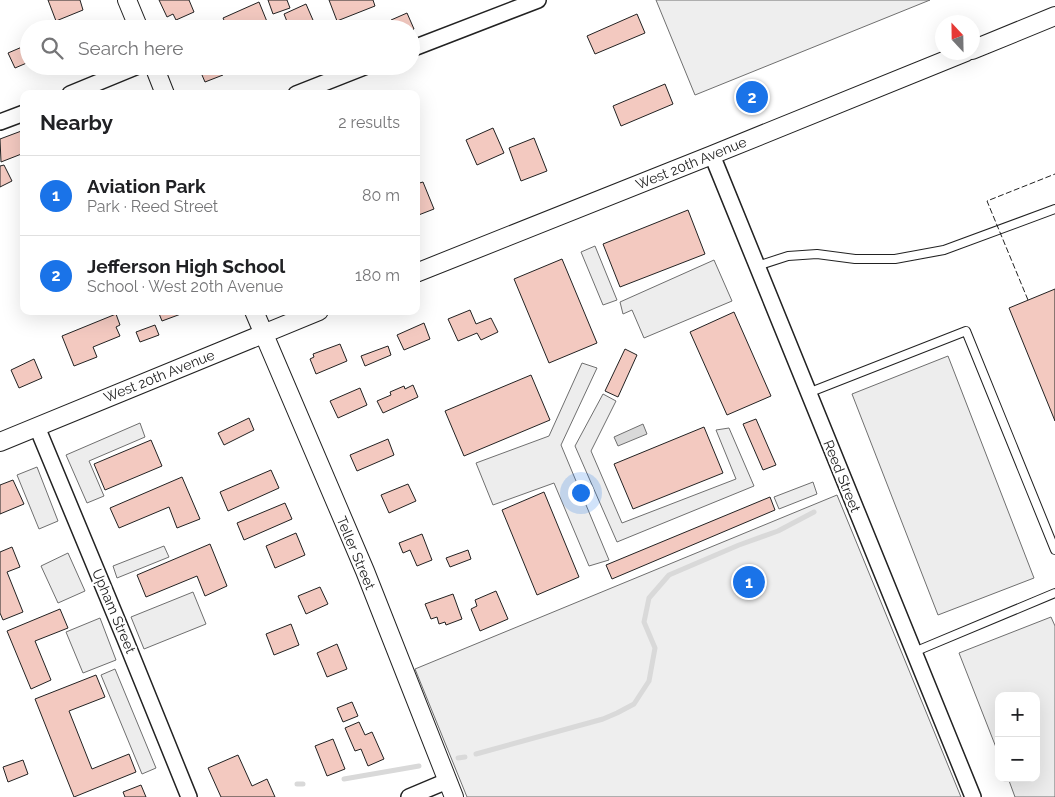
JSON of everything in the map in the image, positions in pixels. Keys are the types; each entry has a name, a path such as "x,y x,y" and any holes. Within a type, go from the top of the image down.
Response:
{"street":[{"path":"127,0 135,20"},
{"path":"420,46 538,0"},
{"path":"980,47 1055,16"},
{"name":"West 20th Avenue","path":"420,271 712,156 946,60"},
{"path":"80,90 116,75"},
{"path":"158,75 163,90"},
{"path":"306,90 344,75"},
{"path":"0,122 20,114"},
{"name":"Reed Street","path":"712,156 973,797"},
{"name":"Teller Street","path":"256,315 365,571 451,789"},
{"name":"West 20th Avenue","path":"0,442 309,315"},
{"name":"Upham Street","path":"37,427 189,797"},
{"path":"409,797 451,789"}],"lane":[{"path":"756,266 788,256 817,254 855,259 895,259 944,250 1055,209"},
{"path":"808,393 966,331 1055,550"},
{"path":"914,652 1055,593"}],"shaded area":[{"path":"656,0 930,0 695,95"},
{"path":"595,246 617,300 603,305 581,252"},
{"path":"714,260 732,301 644,338 632,310 623,314 620,302"},
{"path":"948,356 1034,578 938,615 852,394"},
{"path":"582,363 597,368 561,445 609,560 589,566 554,483 493,505 476,463 549,436"},
{"path":"603,394 616,401 591,451 622,523 736,479 716,430 729,428 754,486 617,542 575,446"},
{"path":"140,423 145,437 89,461 104,496 87,503 66,455"},
{"path":"643,424 647,434 618,446 614,437"},
{"path":"37,467 58,521 39,529 17,475"},
{"path":"813,482 817,494 779,509 774,497"},
{"path":"837,495 961,797 467,797 415,669"},
{"path":"164,546 169,557 117,578 113,566"},
{"path":"68,553 85,591 58,603 41,566"},
{"path":"193,592 206,624 144,649 131,617"},
{"path":"1051,617 1055,626 1055,797 1015,797 1009,782 1040,782 1040,692 995,692 995,745 959,653"},
{"path":"100,618 116,660 83,673 66,632"},
{"path":"115,669 156,768 142,774 101,675"}],"building":[{"path":"48,0 80,0 83,10 56,20"},
{"path":"159,0 189,0 194,12 176,20 173,14 167,17"},
{"path":"268,0 287,0 290,8 273,14"},
{"path":"329,0 373,0 375,6 337,20"},
{"path":"259,2 266,20 224,20 223,18"},
{"path":"306,4 313,20 286,20 284,14"},
{"path":"407,13 410,20 391,20"},
{"path":"637,14 645,33 595,54 587,36"},
{"path":"20,48 20,66 15,68 8,53"},
{"path":"202,75 223,75 205,82"},
{"path":"665,84 673,104 621,126 613,106"},
{"path":"493,128 504,153 477,165 466,140"},
{"path":"20,132 20,155 1,162 0,139"},
{"path":"534,138 547,171 521,181 509,148"},
{"path":"4,165 12,181 0,187 0,166"},
{"path":"423,182 434,209 420,214 420,183"},
{"path":"688,210 705,254 620,287 603,244"},
{"path":"562,259 597,343 549,363 514,279"},
{"path":"1055,289 1055,421 1009,308"},
{"path":"470,310 476,324 491,318 498,332 481,340 477,333 458,341 448,319"},
{"path":"734,312 771,396 727,415 690,332"},
{"path":"114,315 116,315 120,325 116,327 120,336 93,347 97,357 74,366 62,336"},
{"path":"160,315 178,315 162,321"},
{"path":"424,323 430,339 404,350 397,335"},
{"path":"155,325 159,335 140,342 136,332"},
{"path":"340,344 347,361 316,374 310,359 314,357 313,354"},
{"path":"388,346 391,355 365,366 361,356"},
{"path":"625,349 637,355 618,397 605,391"},
{"path":"34,359 42,378 19,388 11,370"},
{"path":"531,375 550,420 464,456 445,411"},
{"path":"413,385 418,397 383,413 377,401 391,395 390,392 404,386 405,389"},
{"path":"360,388 367,405 338,418 330,401"},
{"path":"249,418 254,430 224,445 218,433"},
{"path":"756,419 776,465 763,470 743,424"},
{"path":"704,427 723,473 633,509 614,464"},
{"path":"388,439 394,455 357,471 350,455"},
{"path":"151,440 162,466 105,490 94,464"},
{"path":"271,470 279,488 228,511 220,492"},
{"path":"182,477 200,519 177,528 169,507 119,528 110,508"},
{"path":"13,480 24,504 0,514 0,485"},
{"path":"408,484 416,501 389,513 381,495"},
{"path":"544,492 579,577 537,595 502,510"},
{"path":"770,497 775,510 612,579 606,565"},
{"path":"285,503 292,519 244,540 237,523"},
{"path":"296,533 305,555 275,568 266,546"},
{"path":"422,534 432,560 417,566 410,550 403,553 399,543"},
{"path":"210,544 227,586 205,596 197,576 146,597 137,575"},
{"path":"12,547 20,567 7,572 23,612 3,620 0,613 0,552"},
{"path":"468,550 471,559 450,567 446,558"},
{"path":"320,587 328,604 306,614 298,596"},
{"path":"496,591 508,619 480,631 471,609 477,606 475,600"},
{"path":"453,594 462,619 446,625 445,622 439,624 437,617 431,619 425,604"},
{"path":"60,609 68,628 35,641 51,680 31,689 7,631"},
{"path":"291,624 299,645 274,655 266,634"},
{"path":"337,644 347,669 327,677 317,653"},
{"path":"96,675 105,697 69,711 92,769 129,754 136,772 74,797 35,699"},
{"path":"352,702 358,716 343,722 337,708"},
{"path":"359,722 365,735 372,732 384,759 368,766 361,749 355,751 345,728"},
{"path":"333,739 345,769 327,776 315,746"},
{"path":"238,755 252,786 267,779 275,797 221,797 208,768"},
{"path":"23,760 28,774 8,782 3,767"},
{"path":"141,785 146,797 125,797 123,792"}],"waterway":[{"path":"476,754 603,719 634,704 649,681 655,648 644,622 649,598 669,575 739,545 778,531 814,512"},
{"path":"458,758 465,757"},
{"path":"344,779 419,766"},
{"path":"297,784 303,784"}],"fence":[{"path":"1028,300 987,201 1055,174"}],"place":[{"name":"Jefferson High School","path":"752,97"},
{"name":"Aviation Park","path":"749,582"}]}
